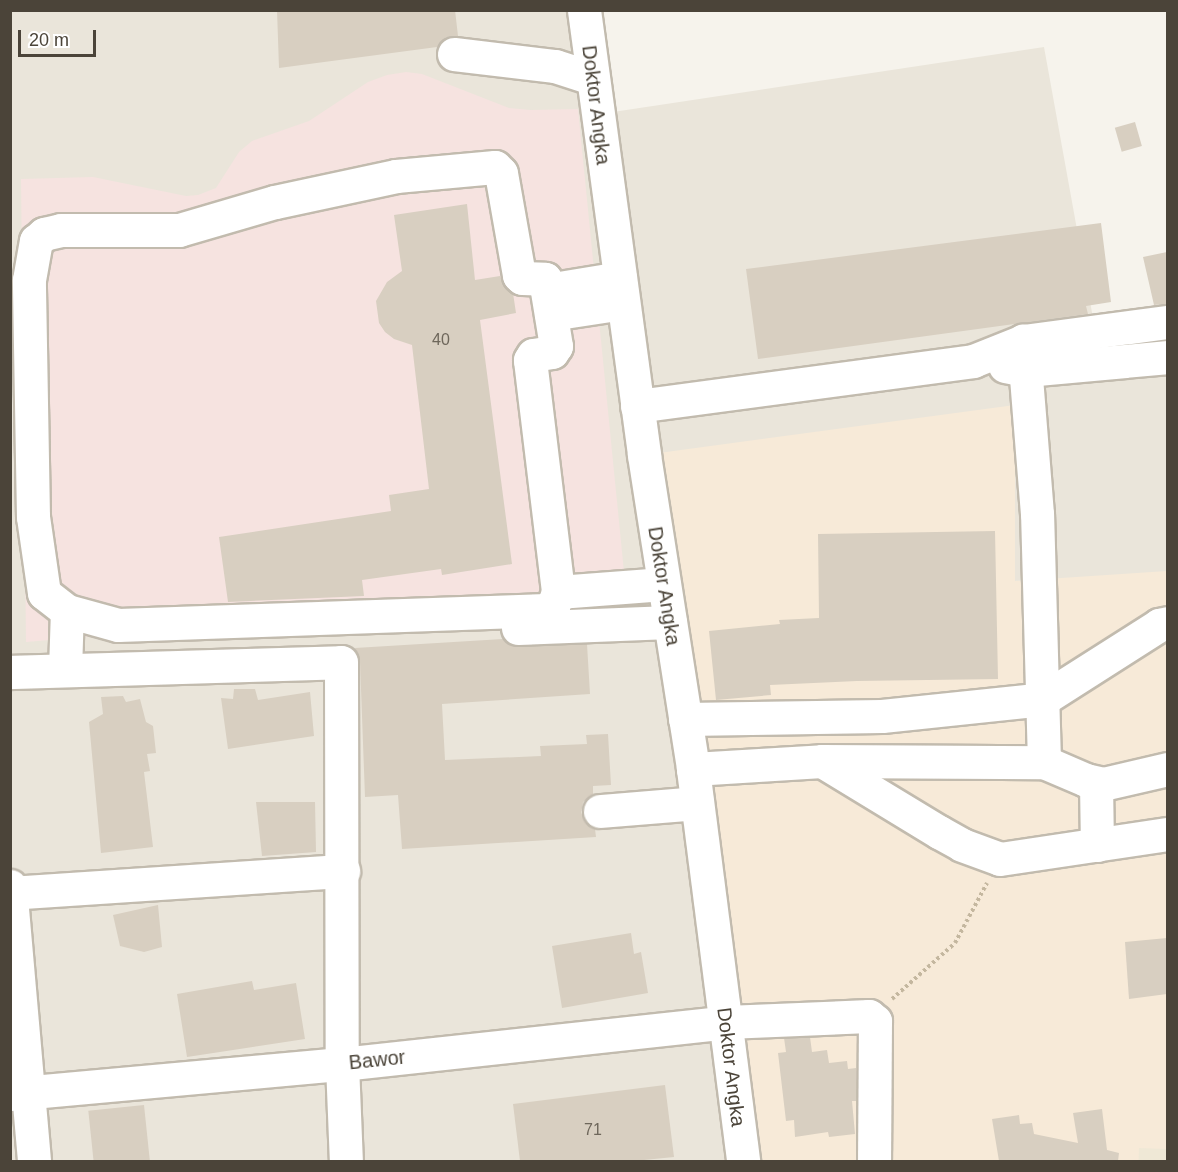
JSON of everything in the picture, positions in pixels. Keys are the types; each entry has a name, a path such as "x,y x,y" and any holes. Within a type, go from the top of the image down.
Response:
{"street":[{"name":"Doktor Angka","path":"584,10 637,406 693,769 743,1161"},
{"path":"454,54 555,66 592,78"},
{"path":"10,672 65,670 340,638 548,610 554,603 558,592 530,360 533,355 555,350 544,277 522,278 519,275 501,173 495,167 396,176 275,202 179,230 61,230 44,234 36,241 29,280 33,517 44,593 67,611 118,625 340,638 670,622"},
{"path":"549,302 621,291"},
{"path":"637,406 1024,355 1167,322"},
{"path":"1024,355 1167,357"},
{"path":"1024,355 1037,514 1044,762"},
{"path":"558,592 664,584"},
{"path":"65,670 67,611"},
{"path":"685,719 882,716 1043,699 1159,625 1167,623"},
{"path":"340,638 343,871 342,1064 346,1161"},
{"path":"822,761 962,845 1000,859 1167,834"},
{"path":"693,769 822,761 1044,762 1096,783 1110,783 1167,769"},
{"path":"1096,783 1097,845"},
{"path":"600,811 697,803"},
{"path":"34,1161 19,1093 11,891 343,871"},
{"path":"872,1017 875,1021 874,1161"},
{"name":"Bawor","path":"19,1093 342,1064 726,1022 872,1017"}],"path":[{"path":"872,1017 955,943 1000,859"}],"shaded area":[{"path":"10,11 582,11 613,112 1044,47 1093,318 1167,303 1167,574 1015,581 1015,406 743,1161 11,1161"},
{"path":"406,72 422,74 509,108 578,109 626,592 26,642 21,179 93,177 186,196 198,195 216,188 239,152 252,141 309,121 368,82 387,75"},
{"path":"1015,405 1015,581 1167,571 1167,1161 743,1161 644,455"},
{"path":"1139,1148 1167,1149 1167,1162 1139,1161"}],"building":[{"path":"277,10 455,10 458,36 446,37 437,47 279,68"},
{"path":"1135,122 1142,146 1122,152 1115,128"},
{"path":"467,204 475,280 500,276 506,288 513,293 516,313 480,320 512,564 442,575 441,569 362,580 364,596 228,602 219,537 391,511 389,495 429,489 412,345 394,339 385,332 379,323 376,301 387,282 402,271 394,215"},
{"path":"1101,223 1111,302 1086,306 1088,314 758,359 746,269"},
{"path":"1167,252 1167,304 1154,305 1143,257"},
{"path":"995,531 998,679 770,685 771,695 716,700 709,631 780,624 779,620 819,618 818,534"},
{"path":"503,639 510,645 519,647 587,644 590,694 442,704 445,760 541,756 540,746 587,744 586,735 608,734 611,785 593,786 593,794 583,802 581,812 585,822 595,829 596,837 402,849 398,795 365,797 360,662 355,648"},
{"path":"234,689 255,689 258,700 310,692 314,736 228,749 221,698 233,699"},
{"path":"123,696 126,702 140,699 146,722 153,726 156,753 147,754 150,771 144,772 153,847 101,853 89,722 103,714 101,697"},
{"path":"256,802 315,802 316,852 262,856"},
{"path":"158,905 162,947 144,952 120,946 113,915"},
{"path":"631,933 634,954 641,952 648,993 562,1008 552,946"},
{"path":"1167,938 1167,994 1129,999 1125,942"},
{"path":"252,981 254,990 296,983 305,1039 187,1057 177,994"},
{"path":"810,1037 812,1052 827,1050 829,1063 847,1061 848,1069 856,1068 856,1101 852,1101 855,1134 829,1137 828,1132 795,1137 794,1120 786,1121 778,1053 786,1052 784,1038"},
{"path":"665,1085 674,1157 634,1161 520,1161 513,1104"},
{"path":"144,1105 150,1161 94,1162 88,1111"},
{"path":"1102,1109 1107,1150 1119,1153 1118,1161 999,1161 992,1119 1019,1115 1020,1124 1032,1123 1034,1134 1078,1143 1073,1113"}]}
